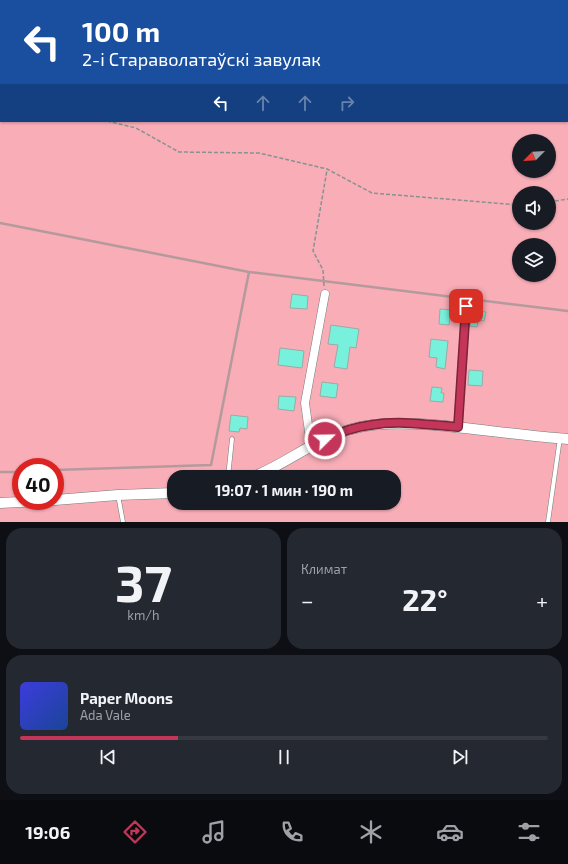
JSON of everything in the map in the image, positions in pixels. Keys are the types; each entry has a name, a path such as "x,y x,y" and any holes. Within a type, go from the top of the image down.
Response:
{"street":[{"path":"311,446 305,403 325,294"},
{"path":"458,427 466,306"},
{"path":"269,470 311,446 339,433 372,425 390,423 458,427 564,438"},
{"path":"64,499 167,493"},
{"path":"0,503 12,502"}],"lane":[{"path":"548,522 564,438"},
{"path":"229,470 232,439"},
{"path":"118,495 123,522"}],"path":[{"path":"111,122 136,128 179,152 258,153 327,169 372,193 512,204"},
{"path":"325,294 323,270 313,251 327,169"},
{"path":"556,201 568,199"}],"shaded area":[{"path":"0,122 568,122 568,522 0,522"}],"building":[{"path":"292,294 308,296 307,309 290,308"},
{"path":"440,309 451,310 449,325 439,324"},
{"path":"471,310 486,312 484,321 478,320 477,327 470,326"},
{"path":"331,325 359,329 356,348 350,347 347,369 334,367 338,345 328,344"},
{"path":"431,339 448,341 445,369 436,367 437,358 429,357"},
{"path":"280,348 304,351 302,368 278,365"},
{"path":"469,370 483,371 482,386 468,385"},
{"path":"322,382 338,384 336,398 320,396"},
{"path":"432,387 442,388 441,393 444,393 443,402 430,401"},
{"path":"279,396 296,397 294,411 278,409"},
{"path":"231,415 248,417 247,429 240,428 239,432 229,431"}],"waterway":[{"path":"0,223 249,272 568,311"},
{"path":"64,470 211,465 249,272"},
{"path":"0,472 12,472"}],"route":[{"path":"325,439 355,428 390,423 458,427 466,306"}]}
